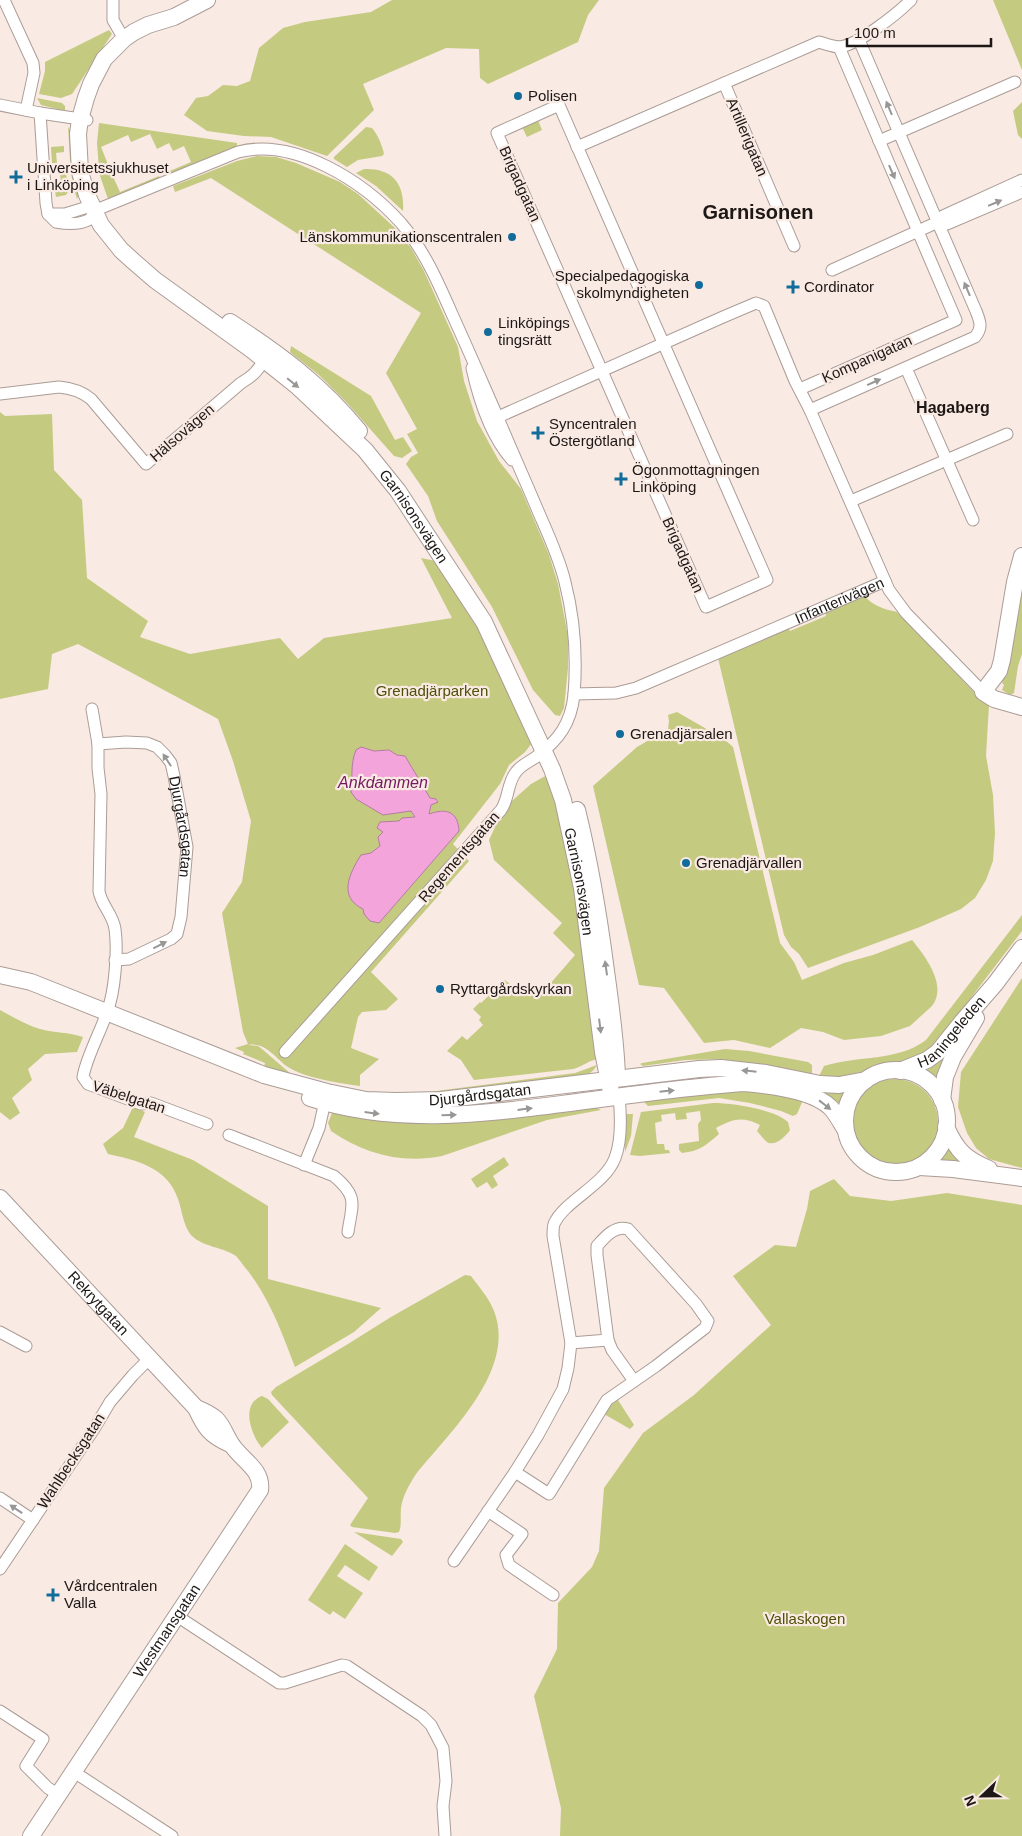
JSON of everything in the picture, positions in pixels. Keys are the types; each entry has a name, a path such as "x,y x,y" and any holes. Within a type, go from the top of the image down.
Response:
{"street":[{"path":"4,0 34,63 34,73 26,110"},
{"path":"113,0 113,20 120,44 158,15 184,0"},
{"path":"148,24 174,17 206,0"},
{"name":"Artillerigatan","path":"577,147 819,42 839,47 859,40 891,18 911,0"},
{"name":"Kompanigatan","path":"810,410 975,337 980,332 981,325 859,40"},
{"name":"Garnisonsvägen","path":"120,44 84,120 88,172 96,210 121,250 143,270 269,355 297,386 348,433 375,462 398,491 484,622 547,748 563,800 582,888 610,1050 615,1097"},
{"path":"839,47 956,320"},
{"path":"879,141 1015,82"},
{"name":"Artillerigatan","path":"724,83 794,246"},
{"path":"0,105 84,120"},
{"name":"Brigadgatan","path":"559,106 663,344 767,580 706,607 497,132 559,106"},
{"name":"Regementsgatan","path":"40,113 44,192 48,214 96,210 248,150 271,148 286,151 313,161 369,192 413,238 433,271 470,355 476,387 493,419 507,454 520,469 557,557 569,598 574,656 574,694 572,711 565,729 547,748 517,771 510,782 505,804 501,810 285,1052"},
{"path":"966,210 1022,180"},
{"path":"832,270 938,222 943,216 1022,192"},
{"path":"493,419 756,303 760,304 764,306 794,381 810,410 885,581"},
{"name":"Kompanigatan","path":"800,389 976,311"},
{"name":"Hälsovägen","path":"0,394 59,388 67,388 83,393 91,399 146,464 240,383 253,365 269,355"},
{"name":"Kompanigatan","path":"906,368 973,520"},
{"path":"851,501 1007,434"},
{"path":"1022,556 1015,582 999,671 983,692 994,699 1022,707"},
{"name":"Infanterivägen","path":"574,694 616,693 636,688 885,581 894,598 906,612 983,692"},
{"path":"92,709 98,744 101,812 99,891 100,899 114,920 116,935 112,996 106,1016"},
{"name":"Djurgårdsgatan","path":"98,744 147,743 157,747 165,755 171,763 174,776 186,846 181,917 176,934 171,939 129,959 115,960"},
{"name":"Haningeleden","path":"942,1100 945,1077 953,1057 996,984 1022,948"},
{"name":"Djurgårdsgatan","path":"0,975 31,982 106,1016"},
{"name":"Djurgårdsgatan","path":"0,979 368,1112 421,1116 476,1114 744,1083 765,1085 817,1098 828,1105 845,1129"},
{"name":"Haningeleden","path":"900,1071 927,1060 938,1052 996,984"},
{"name":"Väbelgatan","path":"106,1016 84,1074 86,1083 137,1103 151,1103 207,1124"},
{"path":"580,1084 597,1074 610,1050 630,1069 647,1075"},
{"name":"Djurgårdsgatan","path":"326,1098 416,1102 441,1100 699,1068 720,1068 766,1073 820,1084 839,1085 866,1080"},
{"path":"900,1071 913,1074 925,1080 935,1089 942,1100 946,1113 946,1127 938,1150 929,1160 919,1167 906,1171 892,1172 879,1170 866,1163 856,1154 849,1142 845,1129 847,1107 851,1096 866,1080 876,1074 900,1071"},
{"path":"454,1560 515,1472 538,1435 563,1388 571,1343 553,1236 553,1225 565,1210 604,1175 615,1158 620,1111 615,1097"},
{"path":"304,1165 319,1128 326,1098"},
{"path":"946,1127 953,1142 967,1158 988,1168 1016,1177"},
{"path":"229,1135 334,1176 346,1185 352,1199 348,1232"},
{"path":"919,1167 1016,1177"},
{"name":"Rekrytgatan","path":"0,1198 196,1408 217,1420 226,1433 230,1444 257,1473 261,1482 260,1490"},
{"path":"515,1472 549,1494 607,1400 656,1366 705,1328 708,1321 696,1304 628,1229 622,1227 614,1230 597,1246 597,1255 608,1340 612,1350 634,1381"},
{"path":"0,1332 26,1346"},
{"path":"571,1343 608,1340"},
{"name":"Wahlbecksgatan","path":"0,1569 110,1402 149,1359"},
{"name":"Westmansgatan","path":"31,1836 260,1490"},
{"path":"0,1498 33,1520"},
{"path":"488,1511 522,1534 506,1555 509,1565 553,1595"},
{"path":"177,1616 279,1683 285,1683 342,1665 347,1666 422,1716 431,1725 443,1748 446,1781 442,1806 445,1836"},
{"path":"0,1712 43,1739 26,1766 48,1788 59,1795"},
{"path":"74,1772 172,1836"}],"green space":[{"path":"392,0 599,0 588,15 578,42 488,84 480,78 479,49 446,48 363,84 374,110 327,156 271,137 244,136 207,131 184,115 196,98 208,96 223,85 237,86 250,81 259,48 283,28 305,22 371,12"},
{"path":"993,0 1022,0 1022,70"},
{"path":"109,30 112,34 72,94 61,98 39,94 45,71 45,62"},
{"path":"37,98 62,103 65,106 65,111 41,105"},
{"path":"1022,102 1022,139 1018,135 1013,111"},
{"path":"538,120 542,130 527,137 522,127"},
{"path":"99,123 237,143 237,147 168,175 165,173 191,162 184,146 173,151 169,143 157,149 150,134 131,142 128,135 101,147 109,167 99,169 97,143"},
{"path":"68,127 71,132 79,195 77,199 71,172"},
{"path":"366,127 372,128 378,137 384,154 382,156 358,160 347,167 334,159 334,157"},
{"path":"64,146 64,152 56,153 57,163 52,163 51,147"},
{"path":"257,156 276,157 296,163 340,182 358,194 395,228 411,248 424,271 458,347 464,381 477,421 499,461 521,489 549,555 558,584 568,636 568,668 564,708 560,716 555,715 533,690 492,607 437,521 428,496 406,464 411,457 418,453 407,434 417,429 386,373 421,313 211,178 175,192 173,186 237,161"},
{"path":"364,169 382,171 395,179 402,192 403,211 376,186 356,173"},
{"path":"110,170 120,192 159,176 160,178 108,199 99,173"},
{"path":"66,171 68,192 66,195 56,197 54,185 61,184 60,172"},
{"path":"291,346 371,396 395,440 403,437 412,451 402,458 394,456 348,404 320,376 290,352"},
{"name":"Grenadjärparken","path":"0,412 5,416 52,414 54,470 82,500 87,578 148,621 140,637 190,654 280,638 298,659 324,638 452,618 421,558 436,561 478,629 531,735 532,743 525,752 509,765 500,784 453,844 469,861 371,972 398,999 386,1010 362,1012 358,1017 351,1048 379,1059 360,1075 360,1086 333,1082 294,1071 265,1048 260,1046 248,1045 258,1046 291,1074 326,1085 381,1094 413,1094 575,1073 597,1065 594,1070 581,1078 571,1080 447,1094 372,1096 335,1091 299,1082 264,1067 265,1063 243,1054 244,1052 235,1048 248,1044 243,1032 222,913 242,882 251,821 218,719 78,644 52,654 48,689 0,699","holes":["361,747 374,751 389,750 397,755 405,756 430,799 438,801 431,805 429,814 446,811 454,815 459,831 379,923 370,921 364,914 363,909 350,898 348,892 350,878 361,856 371,853 380,846 378,837 384,832 377,828 380,822 415,818 411,811 383,815 356,799 351,792 352,766 356,750"]},
{"path":"1022,579 1022,654 1018,666 1014,693 1010,695 1002,690 1004,685 1002,683"},
{"path":"863,595 871,602 887,610 897,612 974,692 989,705 986,756 993,795 995,833 993,861 986,880 975,898 961,909 920,927 808,968 784,935 718,658 788,627 790,631 826,616 825,611"},
{"name":"Grenadjärvallen","path":"677,712 724,739 733,747 780,943 794,962 802,980 844,963 873,955 912,940 933,971 937,989 936,998 932,1006 910,1026 881,1036 844,1040 823,1032 801,1028 770,1048 734,1040 704,1043 664,988 639,985 593,786 637,747 668,729 668,715"},
{"path":"547,775 550,778 580,905 598,1059 573,1069 474,1080 461,1060 447,1051 462,1036 467,1040 483,1025 479,1020 481,1017 473,1009 505,980 522,994 543,992 575,955 553,933 562,923 494,860 489,840 504,808 531,784"},
{"path":"1022,915 1022,931 931,1050 916,1059 840,1077 819,1076 824,1066 903,1052 926,1040"},
{"path":"1022,978 1022,1168 989,1159 976,1148 967,1133 958,1107 961,1072"},
{"path":"0,1010 35,1027 83,1037 77,1052 45,1054 28,1069 32,1080 12,1098 20,1113 10,1120 0,1112"},
{"path":"961,1031 939,1088 920,1072 927,1068"},
{"path":"725,1049 749,1051 808,1062 812,1065 812,1075 720,1059 685,1060 643,1066 640,1064"},
{"path":"895,1079 911,1082 919,1086 931,1098 935,1106 938,1122 935,1138 931,1146 919,1158 911,1162 895,1165 879,1162 871,1158 859,1146 855,1138 852,1122 855,1106 859,1098 871,1086 879,1082"},
{"path":"814,1088 850,1088 840,1110"},
{"path":"747,1090 803,1100 797,1114 793,1116 750,1103 719,1098 648,1106 644,1102 645,1100"},
{"path":"713,1103 731,1104 763,1110 782,1117 788,1122 790,1130 778,1141 769,1143 757,1131 760,1125 748,1120 728,1122 716,1128 719,1134 710,1142 693,1151 682,1153 679,1150 679,1144 699,1141 698,1124 701,1120 700,1111 686,1113 687,1119 676,1120 675,1113 661,1115 662,1121 655,1123 657,1144 664,1144 665,1150 669,1150 670,1153 630,1155 641,1112"},
{"path":"133,1107 145,1112 134,1137 193,1160 268,1206 268,1279 381,1308 354,1332 295,1367 269,1305 256,1282 238,1258 231,1253 201,1242 191,1235 186,1227 173,1188 159,1173 130,1159 108,1154 103,1144 123,1128"},
{"path":"595,1107 601,1110 547,1120 442,1156 412,1159 384,1155 357,1146 331,1131 328,1123 332,1113 338,1111"},
{"path":"633,1114 631,1136 625,1152 625,1116"},
{"path":"947,1145 954,1157 964,1165 935,1163"},
{"path":"504,1157 509,1165 493,1176 498,1185 492,1189 487,1182 477,1188 471,1179"},
{"name":"Vallaskogen","path":"834,1179 850,1196 891,1201 947,1193 1022,1205 1022,1836 560,1836 561,1808 534,1696 557,1649 558,1603 592,1567 599,1551 604,1488 643,1433 694,1395 771,1325 733,1276 775,1245 796,1247 810,1191"},
{"path":"465,1275 471,1276 487,1297 494,1311 499,1333 496,1356 488,1378 461,1420 411,1482 402,1503 399,1532 352,1527 350,1525 368,1498 271,1392 276,1387 391,1317"},
{"path":"262,1396 268,1399 289,1422 262,1448 251,1428 249,1413 255,1400"},
{"path":"618,1400 634,1425 630,1429 604,1414 605,1409"},
{"path":"354,1532 401,1539 403,1542 392,1556"},
{"path":"345,1544 378,1567 369,1581 345,1565 337,1576 363,1593 345,1619 333,1611 330,1615 308,1600"}],"water":[{"name":"Ankdammen","path":"361,747 374,751 389,750 397,755 405,756 430,798 436,799 438,802 431,805 429,814 446,811 454,815 459,831 379,923 370,921 364,914 363,909 350,898 348,885 350,877 361,855 371,853 380,846 378,837 383,832 377,828 380,822 399,821 402,818 415,817 411,811 383,815 356,799 351,792 352,766 356,750"}],"place":[{"name":"Polisen","path":"518,96"},
{"name":"Universitetssjukhuset i Linköping","path":"16,177"},
{"name":"Länskommunikationscentralen","path":"512,237"},
{"name":"Specialpedagogiska skolmyndigheten","path":"699,285"},
{"name":"Cordinator","path":"793,287"},
{"name":"Linköpings tingsrätt","path":"488,332"},
{"name":"Syncentralen Östergötland","path":"538,433"},
{"name":"Ögonmottagningen Linköping","path":"621,479"},
{"name":"Grenadjärsalen","path":"620,734"},
{"name":"Grenadjärvallen","path":"686,863"},
{"name":"Ryttargårdskyrkan","path":"440,989"},
{"name":"Vårdcentralen Valla","path":"53,1595"}],"district":[{"name":"Garnisonen","path":"758,212"},
{"name":"Hagaberg","path":"953,407"}]}
